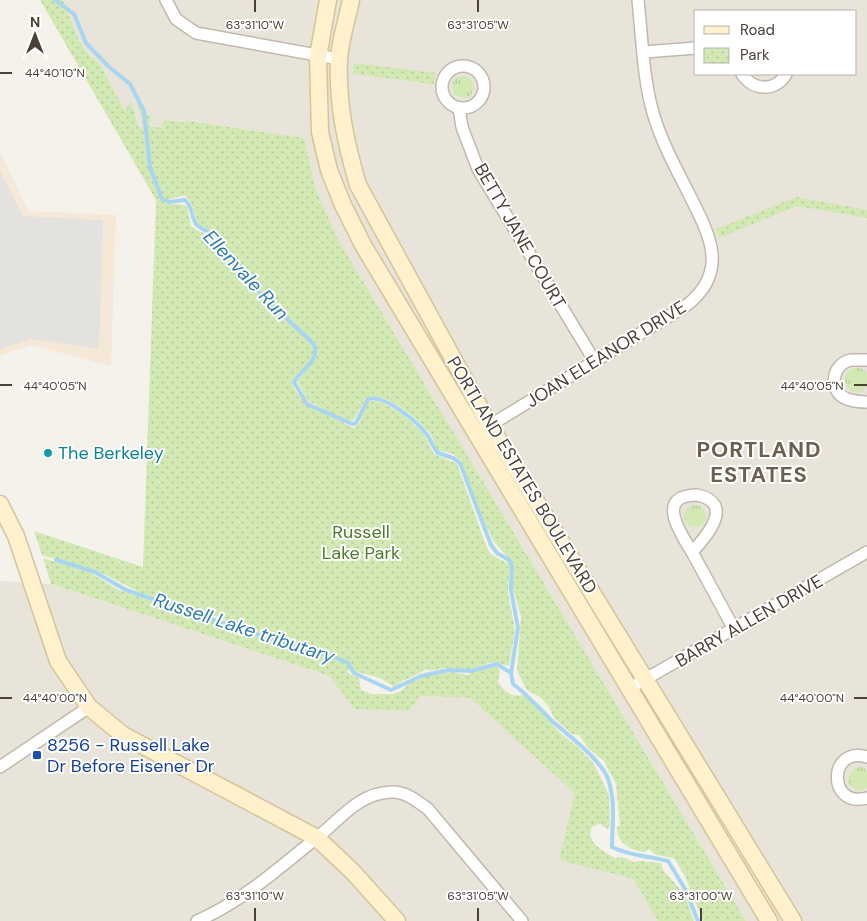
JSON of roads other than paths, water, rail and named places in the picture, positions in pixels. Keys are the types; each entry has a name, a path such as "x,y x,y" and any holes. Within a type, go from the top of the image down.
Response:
{"street":[{"path":"166,0 176,19 196,33 318,57 339,59"},
{"name":"PORTLAND ESTATES BOULEVARD","path":"328,0 318,57 320,132 329,170 343,205 363,245 645,681 793,921"},
{"name":"PORTLAND ESTATES BOULEVARD","path":"351,0 339,59 341,115 347,148 358,185 483,429 630,688 769,921"},
{"name":"JOAN ELEANOR DRIVE","path":"483,429 687,305 703,289 712,270 710,236 666,149 653,113 638,0"},
{"path":"644,52 694,48"},
{"path":"743,75 754,86 766,88 778,84 785,75"},
{"name":"BETTY JANE COURT","path":"458,108 462,127 478,169 594,360"},
{"path":"867,360 850,360 842,364 836,371 834,378 835,388 840,395 846,399 867,402"},
{"path":"692,552 708,536 716,517 712,504 706,498 697,495 680,500 675,506 674,524 692,552 734,629"},
{"path":"0,504 16,536 58,661 71,684 89,707 123,735 317,838 353,872 397,921"},
{"name":"BARRY ALLEN DRIVE","path":"630,688 867,554"},
{"path":"0,767 89,707"},
{"path":"867,756 855,755 848,758 840,765 837,776 839,787 846,795 856,799 867,798"},
{"path":"197,921 244,895 317,838 351,807 369,796 391,792 408,795 428,809 522,921"}],"waterway":[{"name":"Ellenvale Run","path":"55,0 74,14 86,43 108,66 130,84 144,111 150,167 162,199 169,202 185,200 189,204 197,225 208,231 248,274 260,294 314,344 315,350 312,361 294,382 307,404 352,424 356,423 368,399 383,401 401,411 424,430 438,453 453,458 460,463 491,545 497,553 509,560 512,566 511,590 518,628 511,673 513,684 583,748 599,764 604,772 608,779 612,796 612,847 633,854 668,861 685,889 698,921"},
{"name":"Russell Lake tributary","path":"56,560 95,572 126,590 291,646 336,658 348,663 354,673 391,690 421,676 449,670 471,671 497,664 511,673"}],"place":[{"name":"The Berkeley","path":"48,453"},
{"name":"8256 - Russell Lake Dr Before Eisener Dr","path":"37,755"}],"district":[{"name":"PORTLAND ESTATES","path":"759,462"}],"park label":[{"name":"Russell Lake Park","path":"361,542"}]}
